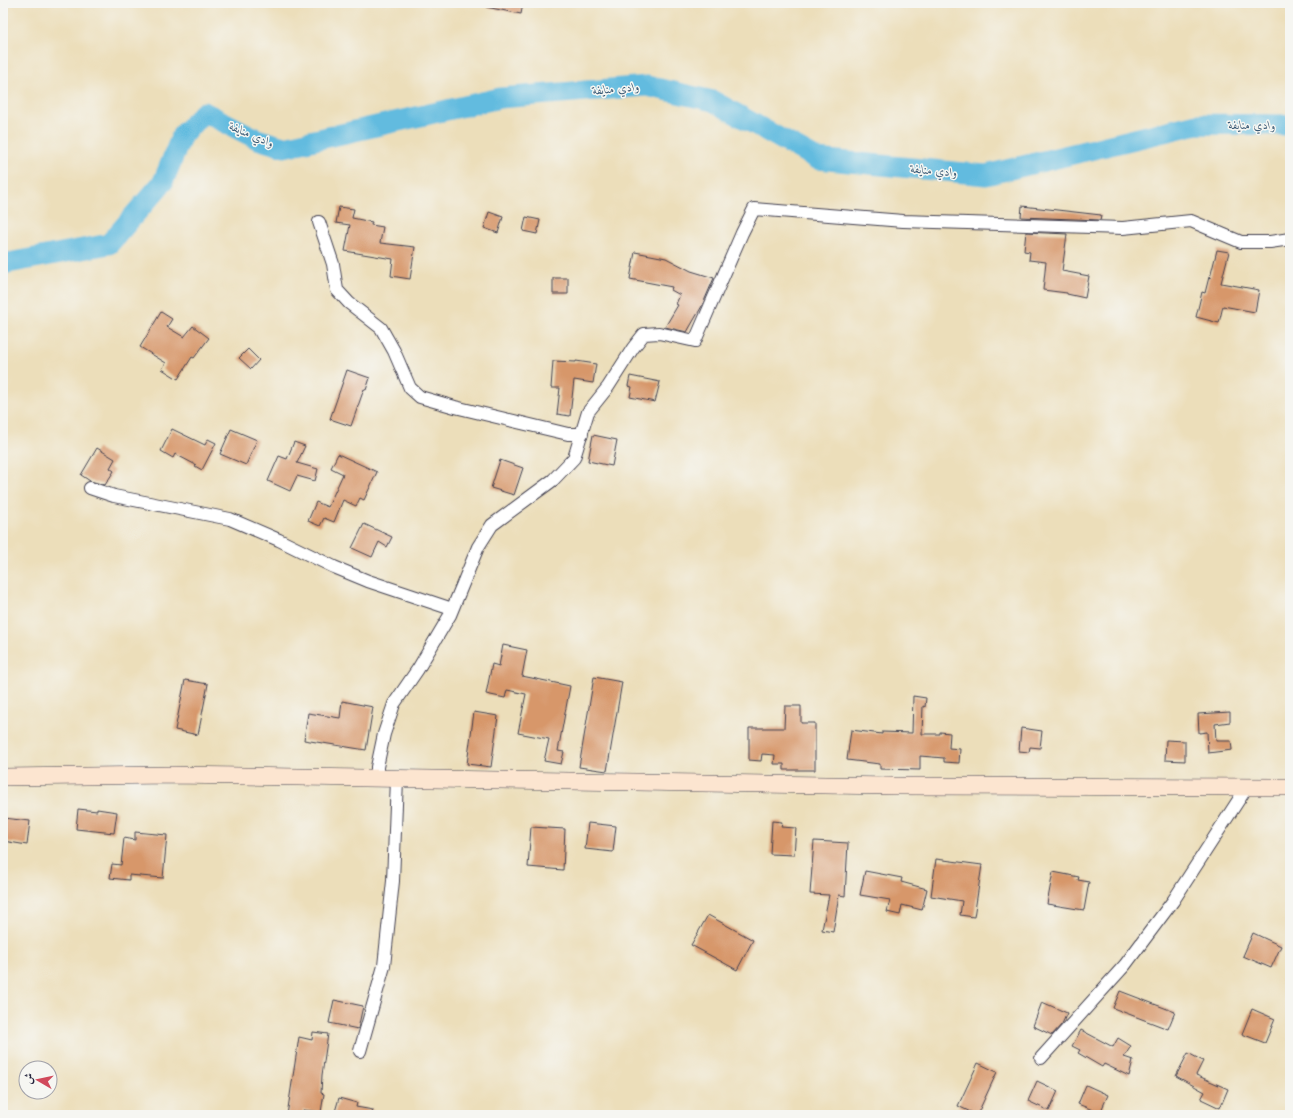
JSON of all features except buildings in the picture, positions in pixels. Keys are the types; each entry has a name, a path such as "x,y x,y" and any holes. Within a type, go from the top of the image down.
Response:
{"street":[{"path":"377,778 377,767 384,734 394,704 418,669 452,609 478,547 492,525 553,480 574,458 588,412 608,387 633,348 644,334 659,333 695,341 754,209 903,221 1123,228 1191,221 1241,242 1270,242 1290,239"},
{"path":"319,222 333,264 338,290 349,303 381,328 394,351 410,388 420,397 455,407 568,434 582,434"},
{"path":"90,488 114,496 230,519 368,581 452,609"},
{"path":"3,777 172,775 894,786 1290,787"},
{"path":"360,1051 384,966 393,881 397,778"},
{"path":"1041,1058 1130,959 1173,901 1247,787"}],"waterway":[{"name":"وادي منايفة","path":"3,264 109,244 163,182 182,135 204,112 257,139 284,147 500,98 647,86 713,101 817,159 986,175 1197,124 1290,125"}]}
